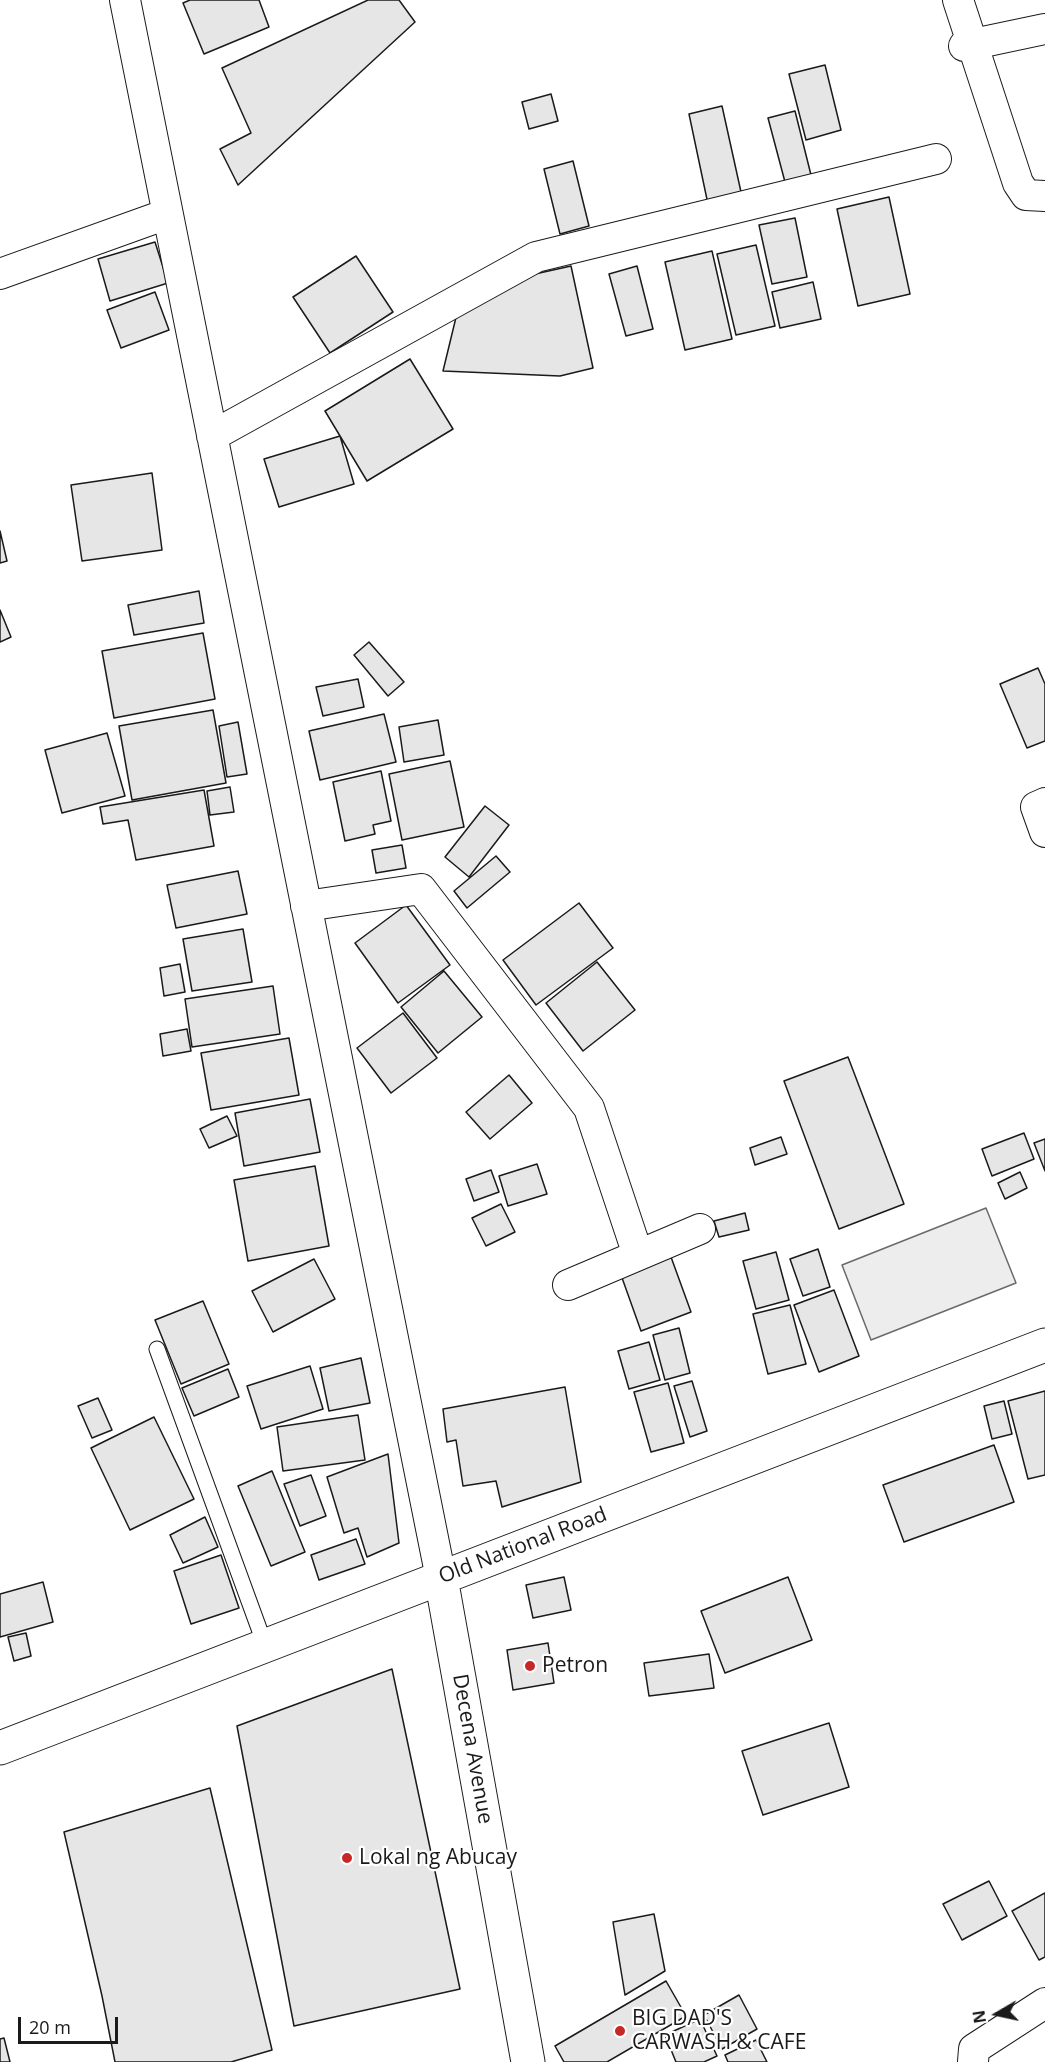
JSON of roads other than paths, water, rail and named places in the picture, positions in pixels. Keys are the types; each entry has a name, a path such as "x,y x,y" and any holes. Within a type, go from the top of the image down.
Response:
{"main road":[{"name":"Old National Road","path":"0,1748 1045,1345"},
{"name":"Decena Avenue","path":"441,1578 528,2062"}],"street":[{"path":"125,0 441,1578"},
{"path":"958,0 968,45 1018,183 1026,195 1045,196"},
{"path":"968,45 1045,29"},
{"path":"212,436 536,257 936,159"},
{"path":"0,274 167,214"},
{"path":"1045,803 1036,807 1045,832"},
{"path":"306,906 421,889 589,1108 638,1255"},
{"path":"568,1285 700,1229"},
{"path":"974,2062 974,2049 1045,2003"}],"lane":[{"path":"157,1349 265,1645"}],"place":[{"name":"Petron","path":"530,1666"},
{"name":"Lokal ng Abucay","path":"347,1858"},
{"name":"BIG DAD'S CARWASH & CAFE","path":"620,2031"}]}
